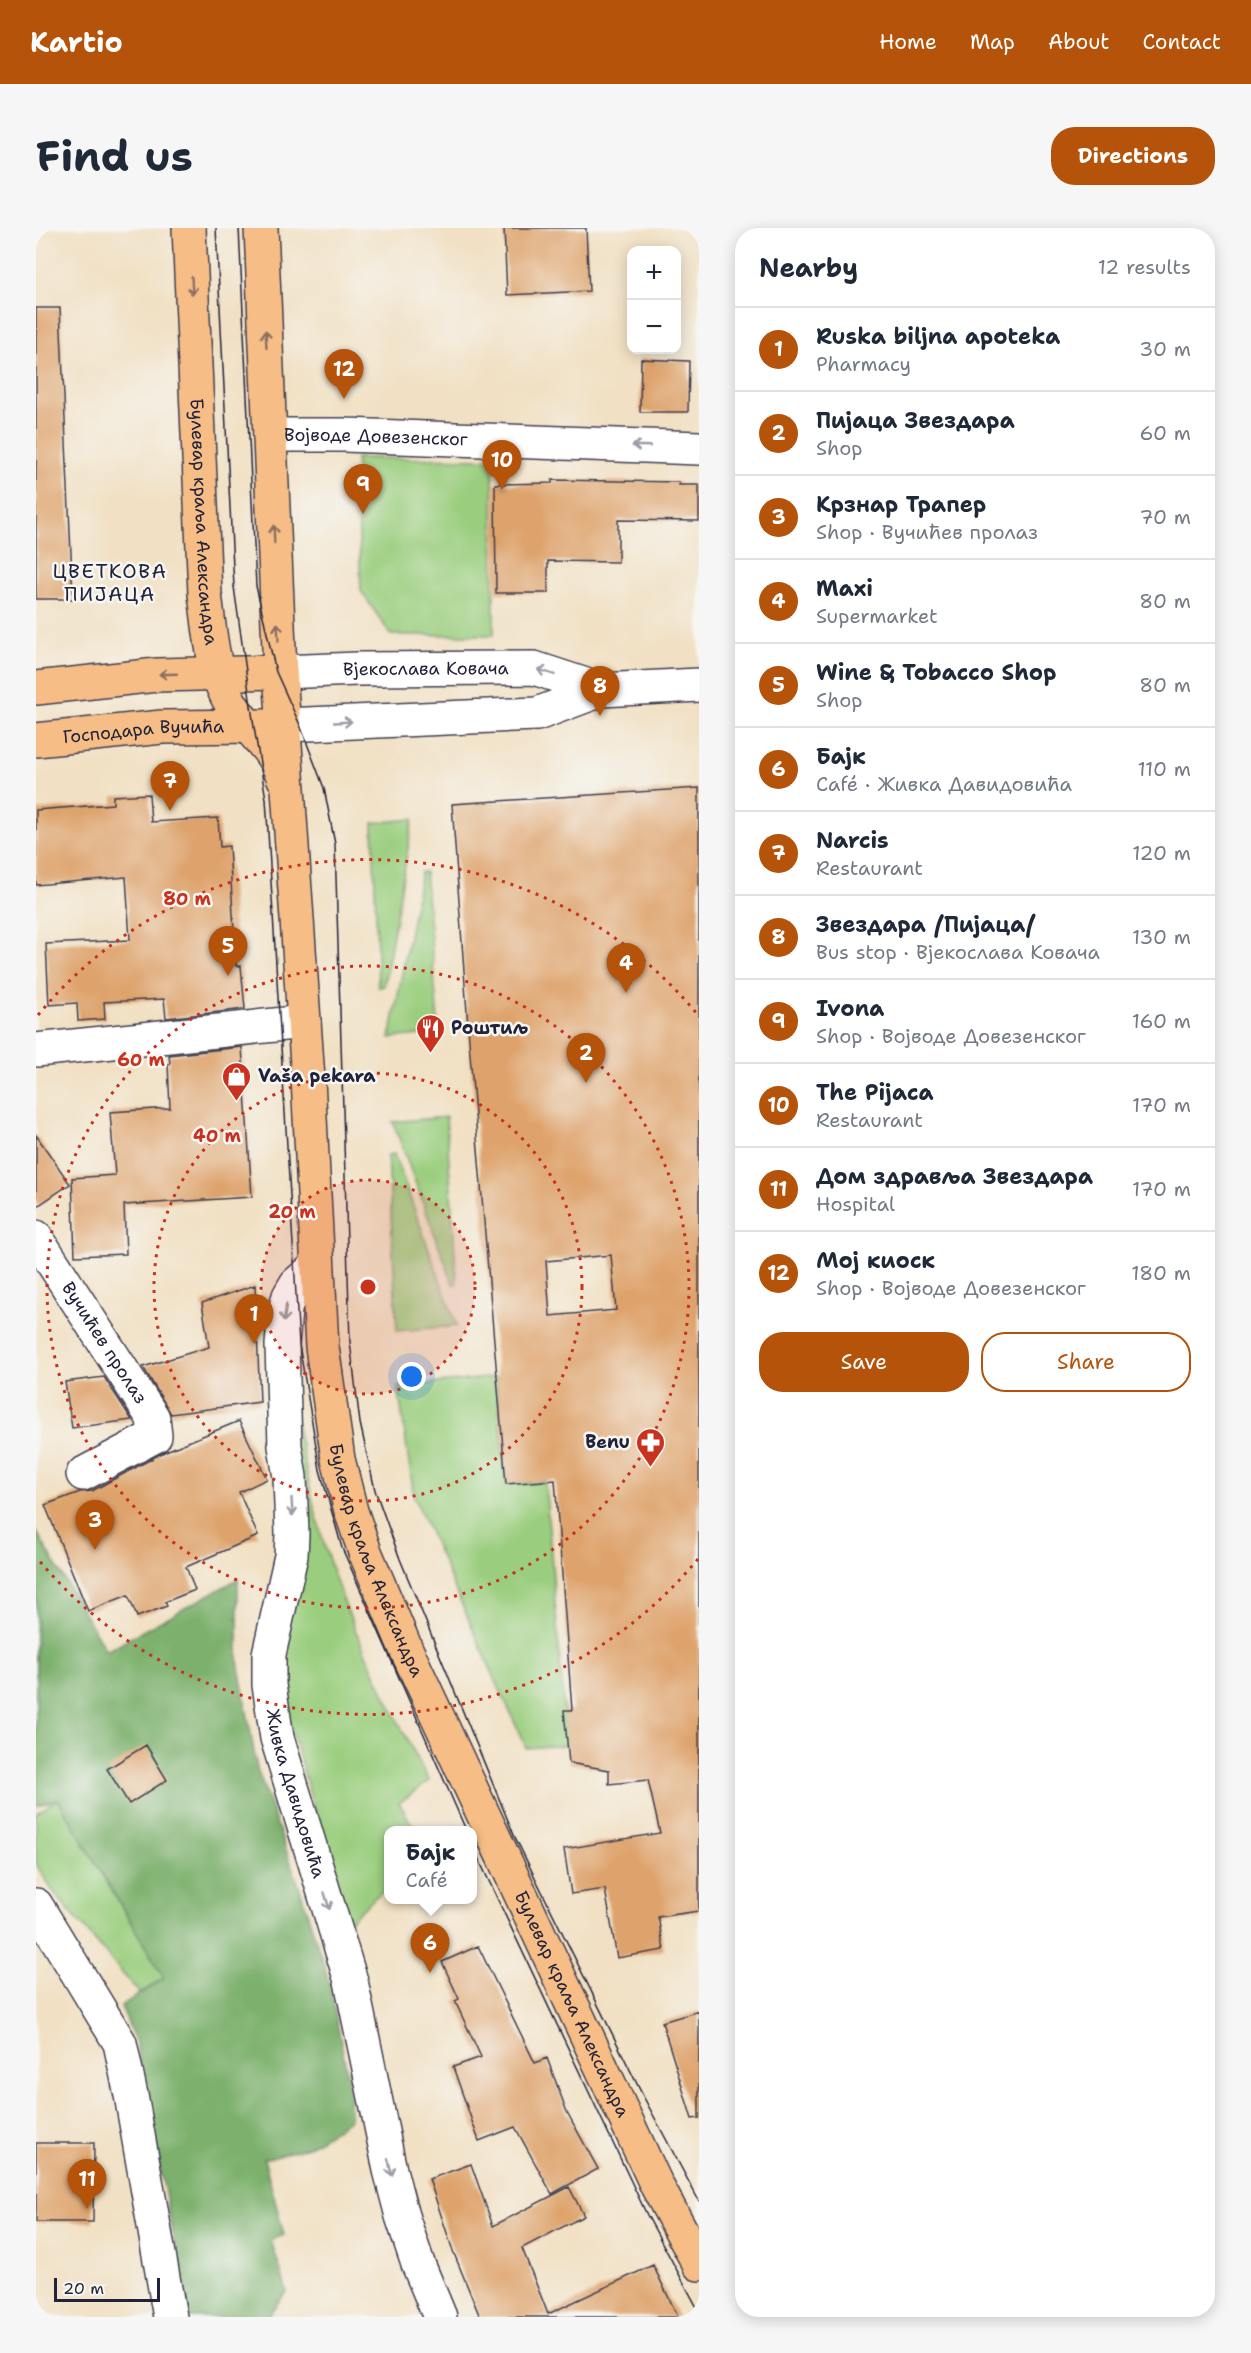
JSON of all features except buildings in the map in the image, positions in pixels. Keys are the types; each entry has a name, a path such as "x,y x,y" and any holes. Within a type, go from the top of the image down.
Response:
{"main road":[{"name":"Булевар краља Александра","path":"189,228 205,594 233,673 231,702 272,753 281,768 290,795"},
{"name":"Булевар краља Александра","path":"261,228 280,672 290,795 322,1347 341,1475 365,1552 406,1649 657,2186 699,2264"},
{"name":"Вјекослава Ковача","path":"233,673 280,672"},
{"path":"36,688 157,675 233,673"},
{"name":"Вјекослава Ковача","path":"250,727 285,725"},
{"name":"Господара Вучића","path":"36,740 162,727 250,727"}],"street":[{"name":"Војводе Довезенског","path":"270,435 344,435 699,448"},
{"name":"Вјекослава Ковача","path":"280,672 534,668 602,690"},
{"name":"Вјекослава Ковача","path":"285,725 537,714 602,690 699,685"},
{"path":"36,1050 304,1022"},
{"name":"Вучићев пролаз","path":"36,1237 45,1269 153,1418 155,1436 83,1474"},
{"name":"Живка Давидовића","path":"317,1266 296,1284 285,1310 282,1345 285,1446 290,1477 292,1534 291,1556 269,1654 271,1704 277,1738 351,1981 390,2170 418,2264 440,2317"},
{"path":"36,1905 120,2043 170,2317"}],"green space":[{"path":"356,458 493,459 494,635 391,635 361,591"},
{"path":"413,819 384,986 378,987 373,823"},
{"path":"421,872 425,872 439,1033 390,1038"},
{"path":"446,1117 457,1284 453,1284 393,1122"},
{"path":"394,1154 457,1326 397,1331 388,1155"},
{"path":"496,1377 506,1484 545,1482 567,1745 526,1748 414,1497 398,1387"},
{"path":"294,1412 317,1518 336,1581 367,1657 429,1781 399,1803 413,1826 384,1826 384,1890 347,1923 281,1694"},
{"path":"36,1531 106,1651 238,1579 238,1661 257,1769 301,1892 329,1982 348,2078 350,2119 308,2147 264,2159 284,2235 271,2240 287,2291 267,2317 189,2317 136,2044 121,2006 164,1978 58,1799 36,1806"},
{"path":"58,1799 164,1978 140,1994 52,1890 36,1864 36,1814"}],"tram line":[{"path":"216,228 234,587 266,799 299,1344 320,1470 342,1548 464,1826"},
{"path":"239,228 256,586 276,672 300,725 324,788 335,844 350,1342 360,1423 375,1490 400,1559 514,1835 642,2094 699,2201"},
{"path":"477,1856 647,2215 699,2311"}],"place":[{"name":"Мој киоск","path":"344,399"},
{"name":"The Pijaca","path":"502,490"},
{"name":"Ivona","path":"363,514"},
{"name":"Звездара /Пијаца/","path":"600,716"},
{"name":"Narcis","path":"170,811"},
{"name":"Wine & Tobacco Shop","path":"228,976"},
{"name":"Maxi","path":"626,993"},
{"name":"Роштиљ","path":"430,1054"},
{"name":"Пијаца Звездара","path":"586,1083"},
{"name":"Vaša pekara","path":"237,1102"},
{"name":"Ruska biljna apoteka","path":"254,1344"},
{"name":"Benu","path":"651,1468"},
{"name":"Крзнар Трапер","path":"95,1550"},
{"name":"Бајк","path":"430,1973"},
{"name":"Дом здравља Звездара","path":"87,2209"}],"district":[{"name":"ЦВЕТКОВА ПИЈАЦА","path":"110,582"}]}
